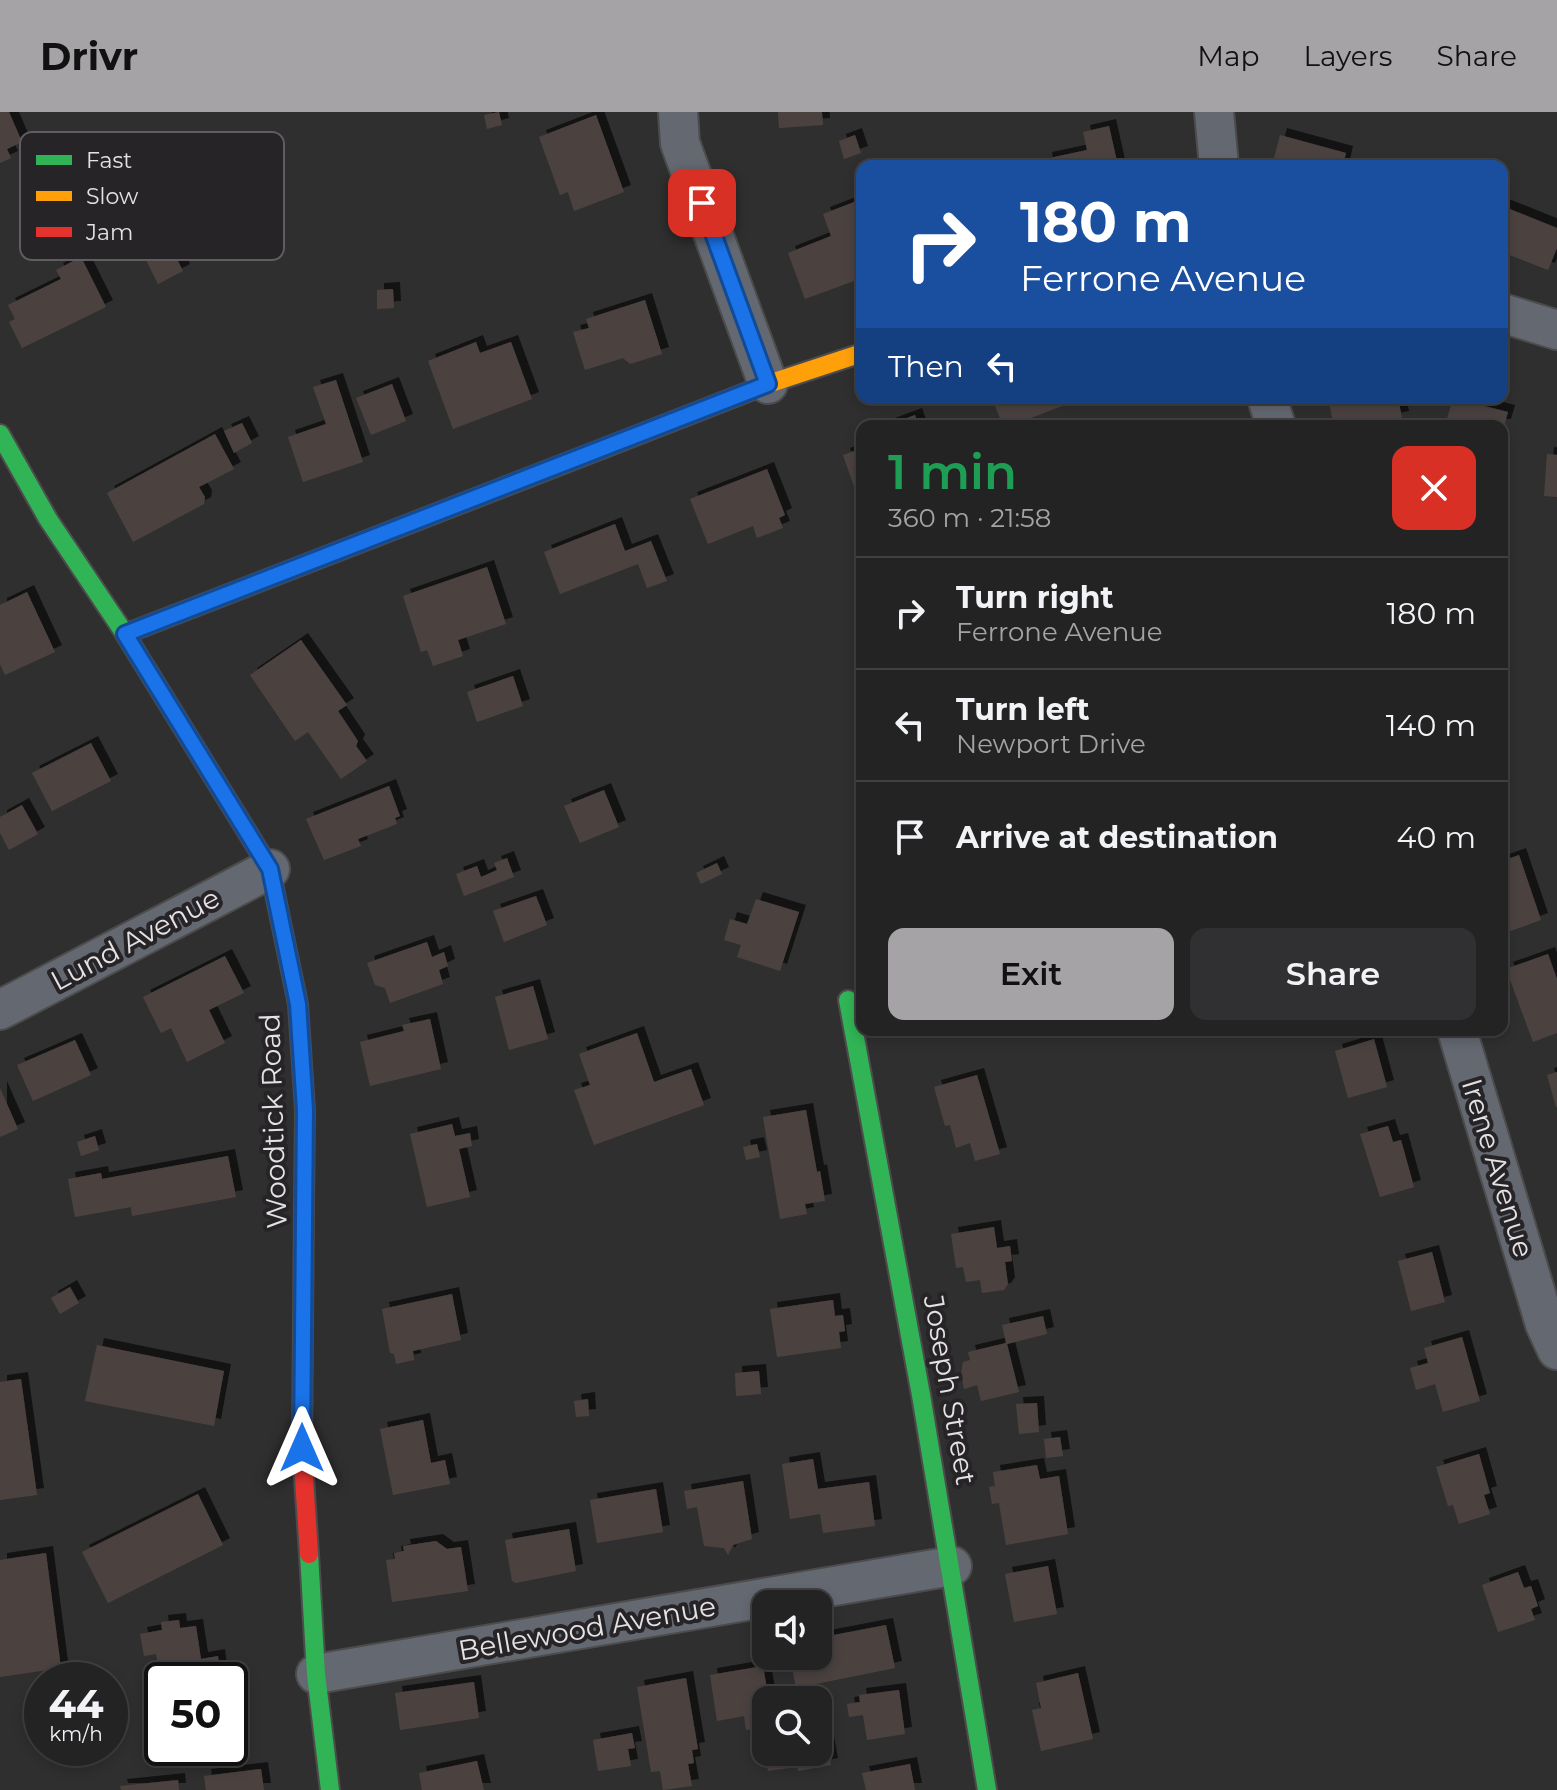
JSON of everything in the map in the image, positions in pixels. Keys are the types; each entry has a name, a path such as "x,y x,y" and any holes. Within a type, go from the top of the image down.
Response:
{"street":[{"path":"678,112 680,143 768,384"},
{"path":"1214,112 1218,160"},
{"path":"1508,315 1557,330"},
{"path":"125,634 768,384 856,355"},
{"name":"Woodtick Road","path":"0,434 48,519 125,634 270,869 298,1004 305,1110 302,1448 316,1674 330,1790"},
{"name":"Lund Avenue","path":"0,1010 270,869"},
{"name":"Joseph Street","path":"848,1000 908,1314 987,1790"},
{"name":"Irene Avenue","path":"1459,1036 1545,1324 1557,1350"},
{"name":"Bellewood Avenue","path":"316,1674 952,1566"}],"building":[{"path":"0,112 9,112 20,143 7,149 11,158 0,163"},
{"path":"499,112 502,125 487,129 484,115"},
{"path":"778,112 822,112 823,125 779,128"},
{"path":"596,115 624,192 574,211 568,192 560,195 539,137"},
{"path":"1109,126 1117,160 1045,160 1087,150 1083,132"},
{"path":"855,135 861,153 844,159 839,141"},
{"path":"1280,135 1346,153 1344,160 1274,160"},
{"path":"856,201 856,280 805,299 788,253 831,236 823,214"},
{"path":"1508,208 1557,228 1557,248 1548,270 1508,254"},
{"path":"75,260 82,260 106,307 22,348 9,322 15,319 8,305 61,279 56,270"},
{"path":"146,260 177,260 183,271 158,284"},
{"path":"393,289 394,308 377,309 377,290"},
{"path":"645,300 662,354 630,364 623,358 585,370 573,332 589,328 586,319"},
{"path":"476,342 480,353 511,342 532,399 453,429 428,361"},
{"path":"336,380 363,462 303,482 288,437 326,424 313,387"},
{"path":"392,384 406,421 371,435 356,398"},
{"path":"994,404 1062,406 1026,420 1001,420"},
{"path":"1329,404 1399,404 1402,418 1392,420 1333,420"},
{"path":"1451,404 1477,404 1508,412 1506,420 1447,420"},
{"path":"242,423 252,443 234,453 224,431"},
{"path":"215,434 234,469 199,487 205,497 204,504 133,542 107,493"},
{"path":"856,450 856,492 843,455"},
{"path":"1547,454 1557,455 1557,497 1544,496"},
{"path":"767,469 785,515 779,518 783,528 757,538 753,526 708,544 690,499"},
{"path":"615,524 625,551 651,541 667,581 647,588 638,564 560,594 544,552"},
{"path":"487,567 506,624 458,640 463,656 433,666 427,650 421,652 403,596"},
{"path":"27,592 55,652 5,675 0,664 0,605"},
{"path":"301,640 347,705 338,711 367,761 341,779 308,732 295,741 250,675"},
{"path":"513,676 523,706 477,722 467,692"},
{"path":"91,743 111,781 52,811 32,773"},
{"path":"389,786 400,816 395,818 397,824 358,839 361,846 324,860 306,819"},
{"path":"604,790 619,827 580,843 564,806"},
{"path":"22,805 38,834 9,850 0,833 0,817"},
{"path":"1519,855 1541,920 1508,932 1508,859"},
{"path":"507,858 514,877 464,896 456,874 477,866 481,877 497,870 494,863"},
{"path":"717,863 722,874 701,884 696,873"},
{"path":"536,896 547,925 504,942 493,911"},
{"path":"756,899 799,912 780,971 737,957 741,945 724,940 730,919 747,924"},
{"path":"427,942 432,957 444,952 448,966 439,970 443,984 390,1003 385,988 375,985 367,963"},
{"path":"1548,954 1557,979 1557,1033 1533,1042 1508,968"},
{"path":"225,956 244,993 209,1010 225,1043 187,1062 171,1028 161,1033 143,997"},
{"path":"533,986 548,1039 509,1050 495,997"},
{"path":"430,1019 441,1069 370,1086 360,1042 404,1031 402,1025"},
{"path":"637,1033 654,1082 691,1069 704,1105 594,1145 574,1090 590,1085 579,1054"},
{"path":"1374,1039 1387,1087 1348,1098 1335,1051"},
{"path":"75,1040 91,1075 33,1101 17,1065"},
{"path":"1557,1072 1557,1107 1556,1107 1547,1075"},
{"path":"977,1075 1000,1154 975,1161 970,1143 956,1148 950,1125 945,1126 934,1087"},
{"path":"0,1088 18,1129 0,1137"},
{"path":"806,1110 825,1201 805,1204 807,1214 780,1219 763,1117"},
{"path":"452,1124 455,1136 470,1133 472,1146 459,1149 470,1197 427,1207 410,1134"},
{"path":"1388,1126 1393,1142 1401,1140 1414,1187 1380,1197 1360,1134"},
{"path":"95,1136 99,1150 81,1156 77,1142"},
{"path":"757,1144 760,1157 746,1160 743,1147"},
{"path":"228,1156 236,1197 132,1216 131,1207 75,1217 68,1179 101,1173 102,1179"},
{"path":"994,1227 997,1248 1010,1246 1012,1261 1005,1262 1008,1284 1004,1290 982,1293 980,1280 966,1282 963,1267 956,1268 951,1234"},
{"path":"1432,1252 1445,1302 1411,1311 1398,1261"},
{"path":"70,1287 79,1303 60,1314 51,1298"},
{"path":"452,1294 461,1340 413,1351 414,1360 396,1364 394,1354 390,1353 382,1309"},
{"path":"833,1300 835,1316 843,1315 845,1331 839,1332 841,1348 777,1357 770,1309"},
{"path":"1043,1316 1047,1334 1007,1344 1019,1392 981,1401 977,1385 964,1389 961,1374 963,1362 970,1360 968,1352 1006,1343 1002,1325"},
{"path":"1462,1337 1480,1401 1443,1412 1435,1384 1416,1390 1410,1368 1428,1363 1424,1348"},
{"path":"97,1345 224,1371 214,1426 85,1401"},
{"path":"759,1371 761,1394 736,1396 735,1373"},
{"path":"21,1379 37,1495 0,1500 0,1382"},
{"path":"588,1399 589,1416 576,1417 574,1401"},
{"path":"1037,1403 1039,1432 1019,1434 1016,1404"},
{"path":"423,1420 431,1463 445,1460 450,1484 393,1495 380,1429"},
{"path":"1060,1437 1063,1456 1046,1458 1044,1439"},
{"path":"1479,1454 1490,1493 1484,1495 1490,1514 1459,1524 1453,1505 1448,1506 1436,1467"},
{"path":"813,1459 818,1489 869,1482 875,1526 823,1533 820,1514 790,1519 782,1464"},
{"path":"1037,1465 1040,1479 1059,1476 1068,1534 1006,1545 999,1503 992,1504 989,1487 995,1486 993,1472"},
{"path":"743,1481 752,1539 733,1545 728,1555 724,1548 704,1546 697,1507 687,1509 684,1491"},
{"path":"656,1489 663,1532 597,1543 590,1500"},
{"path":"198,1494 223,1545 108,1603 82,1552"},
{"path":"569,1529 576,1571 516,1583 512,1581 505,1540"},
{"path":"436,1541 447,1549 461,1547 468,1591 392,1602 386,1560 395,1559 394,1553 404,1551 403,1546"},
{"path":"46,1553 60,1662 24,1662 24,1673 0,1677 0,1560"},
{"path":"1048,1566 1057,1614 1014,1622 1005,1574"},
{"path":"1518,1572 1524,1588 1531,1586 1538,1606 1531,1609 1535,1620 1498,1632 1482,1585"},
{"path":"179,1620 180,1628 196,1626 201,1659 218,1656 219,1662 158,1662 156,1654 144,1656 140,1634 162,1630 161,1622"},
{"path":"886,1625 895,1668 796,1686 793,1670 832,1670 832,1635"},
{"path":"752,1668 764,1670 767,1686 752,1686 752,1729 746,1730 744,1716 717,1721 710,1675"},
{"path":"1078,1673 1093,1739 1041,1751 1032,1710 1041,1708 1036,1683"},
{"path":"686,1678 698,1749 692,1750 694,1763 688,1764 692,1786 663,1790 660,1771 651,1772 637,1687"},
{"path":"474,1682 479,1718 400,1730 395,1693"},
{"path":"899,1690 905,1734 867,1740 863,1715 849,1717 847,1704 860,1702 859,1695"},
{"path":"632,1733 635,1748 628,1749 631,1766 598,1771 593,1740"},
{"path":"477,1761 484,1790 422,1790 419,1773"},
{"path":"910,1764 915,1790 866,1790 862,1773"},
{"path":"767,1766 789,1766 789,1768 768,1771"},
{"path":"797,1766 826,1766 798,1771"},
{"path":"261,1769 264,1790 206,1790 204,1776"},
{"path":"178,1780 179,1790 121,1790 120,1786"}],"traffic: fast":[{"path":"0,434 48,519 125,634 270,869 274,889"},
{"path":"125,634 607,447"},
{"path":"848,1000 921,1395 987,1790"},
{"path":"309,1554 316,1674 330,1790"}],"traffic: slow":[{"path":"607,447 768,384 856,355"},
{"path":"274,889 298,1004 305,1110 304,1204"}],"traffic: jam":[{"path":"304,1204 302,1448 309,1554"}],"route":[{"path":"302,1448 305,1110 298,1004 270,869 125,634 768,384 702,203"}]}
